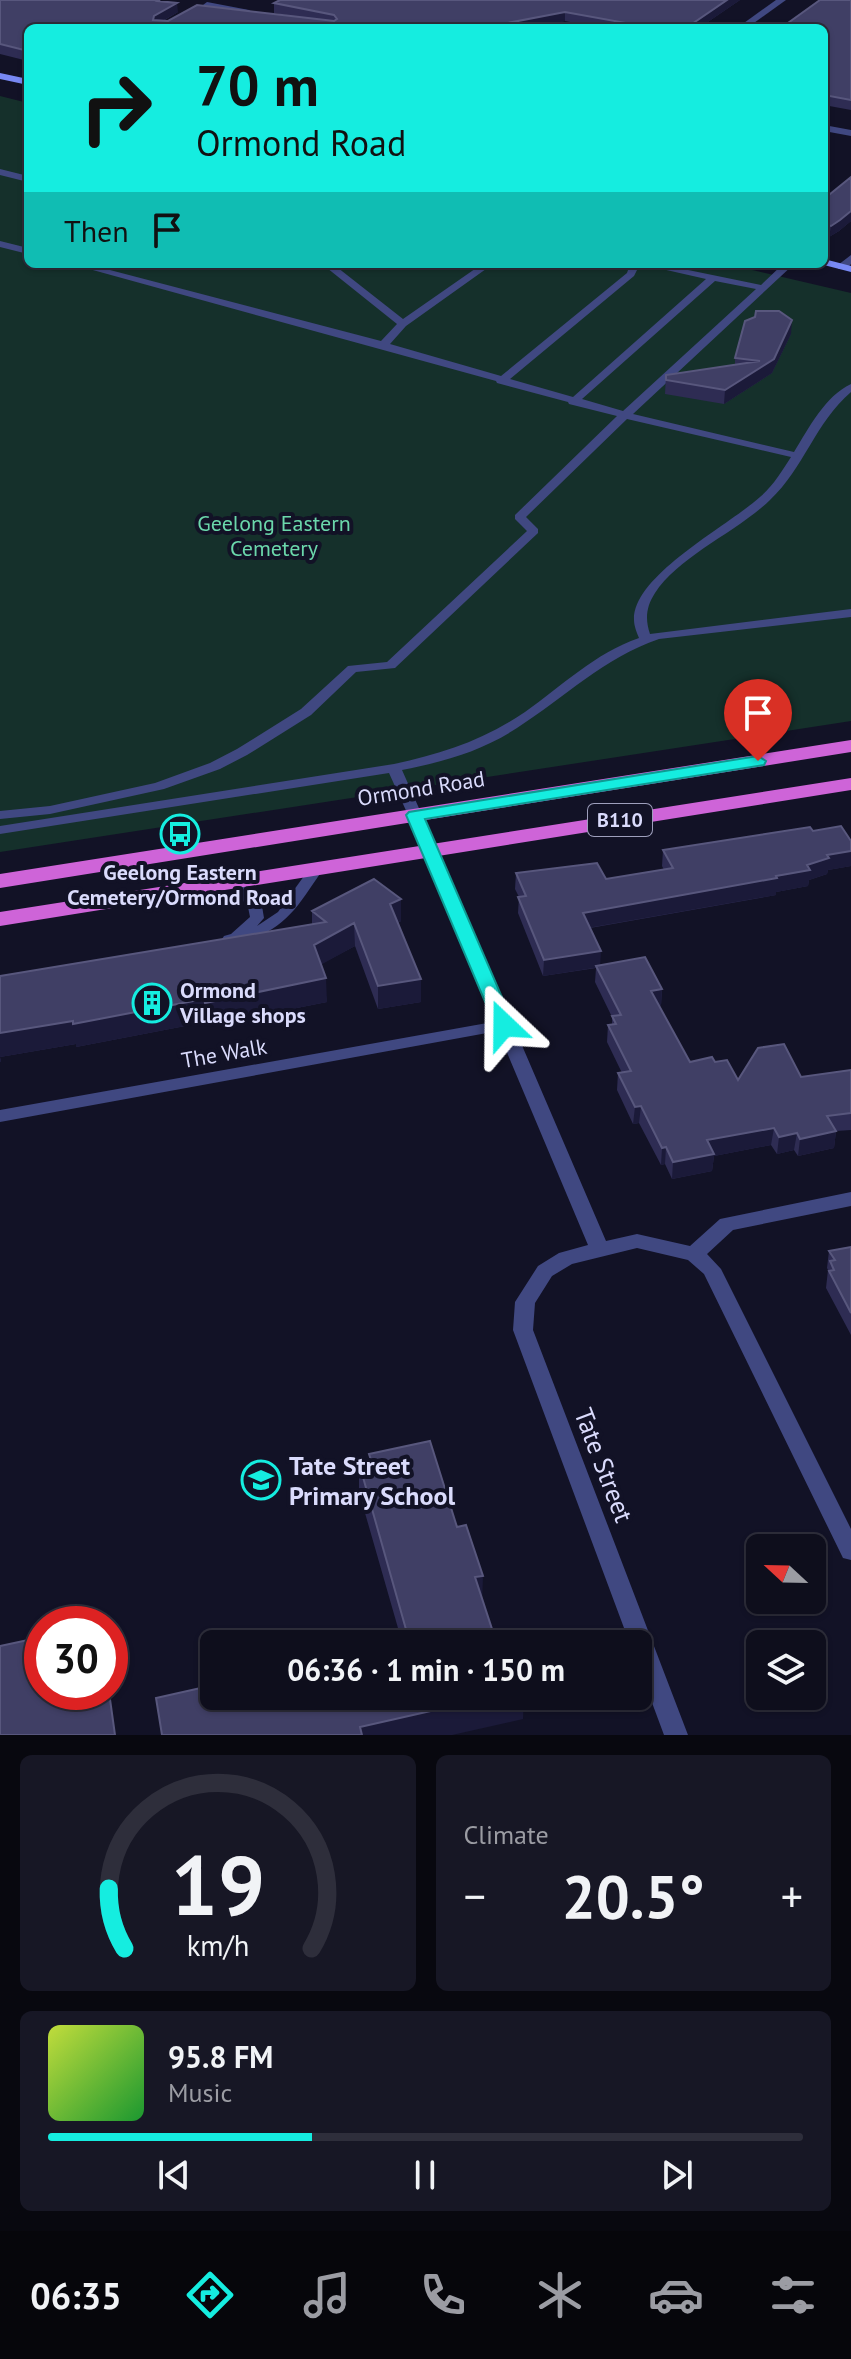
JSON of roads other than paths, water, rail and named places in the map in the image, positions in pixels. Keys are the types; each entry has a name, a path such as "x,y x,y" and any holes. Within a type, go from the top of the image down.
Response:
{"highway":[{"name":"Ormond Road","path":"0,881 851,746"},
{"name":"B110","path":"0,919 851,784"}],"main road":[{"path":"0,76 24,81"},
{"path":"828,262 848,264"}],"street":[{"path":"747,24 782,0"},
{"path":"196,11 210,2 253,14"},
{"path":"828,129 851,133"},
{"path":"415,815 599,1248"},
{"path":"851,1199 727,1224 694,1254 711,1269 851,1551"},
{"name":"Tate Street","path":"676,1735 523,1330 525,1302 545,1271 566,1258 637,1241 694,1254"}],"lane":[{"path":"0,172 24,178"},
{"path":"0,244 24,250"},
{"path":"91,268 383,345 573,402 799,456"},
{"path":"332,268 403,324"},
{"path":"383,345 403,324 482,268"},
{"path":"501,381 631,274 633,268"},
{"path":"666,268 763,288"},
{"path":"0,815 101,800 159,786 215,766 295,719 352,669 391,665 534,531 519,517 608,429 785,268"},
{"path":"573,402 714,277"},
{"path":"645,639 638,626 638,611 660,579 752,510 782,482 833,403 851,387"},
{"path":"0,830 455,756 510,727 607,655 645,639 851,613"},
{"path":"394,768 415,815"},
{"path":"234,881 255,906 257,918 225,940 273,927 286,915 317,868"},
{"name":"The Walk","path":"0,1116 504,1025"}],"place":[{"name":"Geelong Eastern Cemetery/Ormond Road","path":"180,834"},
{"name":"Ormond Village shops","path":"152,1003"},
{"name":"Tate Street Primary School","path":"261,1480"}],"park label":[{"name":"Geelong Eastern Cemetery","path":"274,536"}]}
